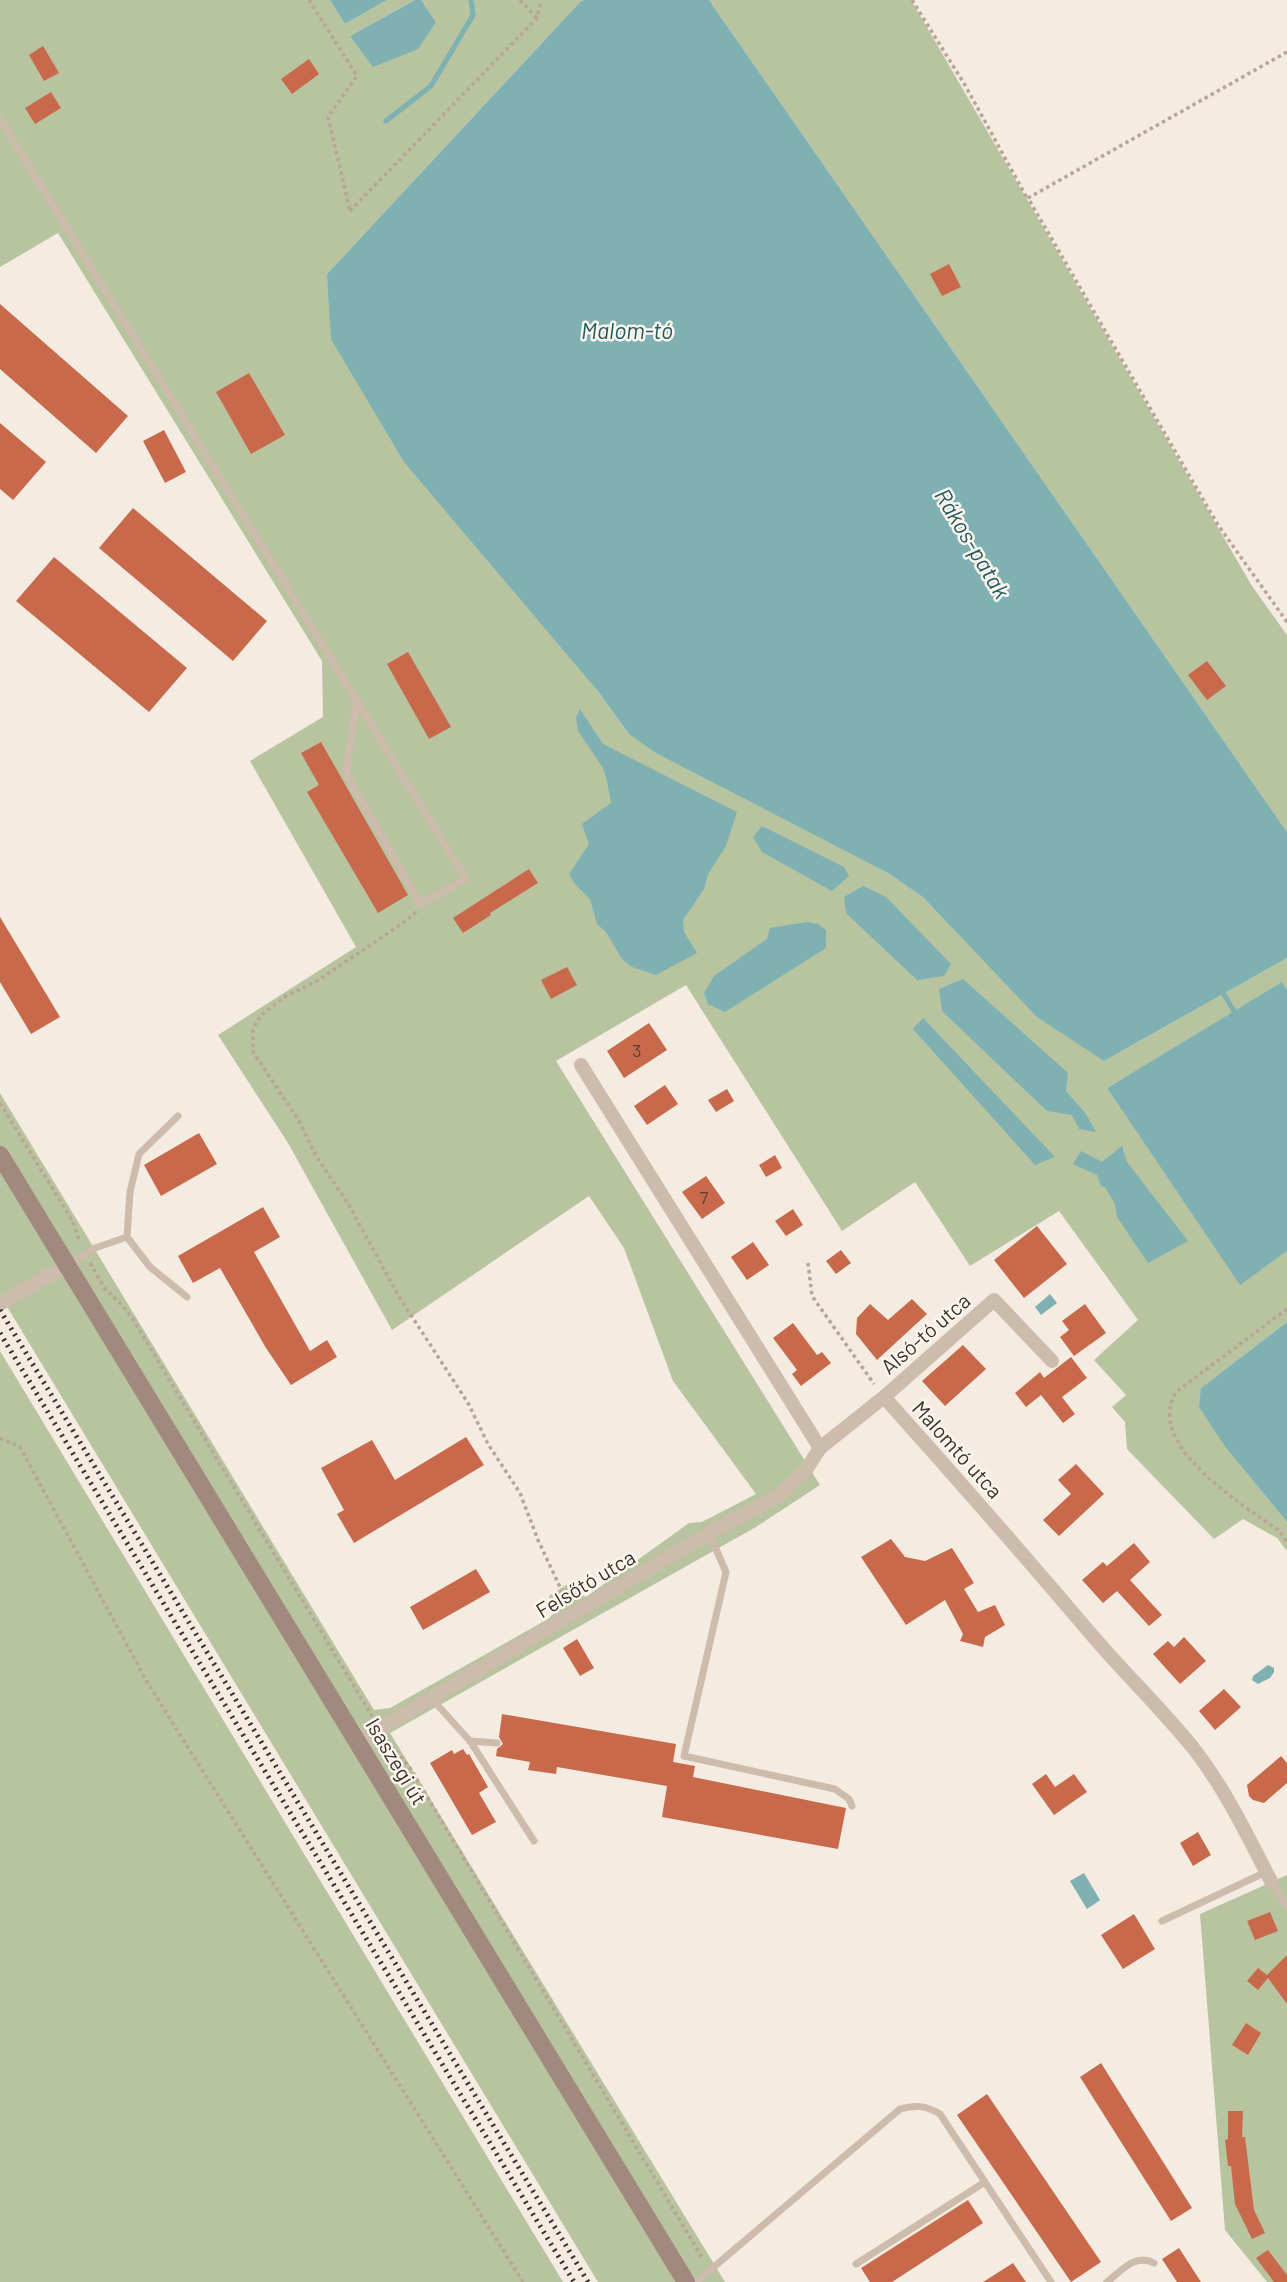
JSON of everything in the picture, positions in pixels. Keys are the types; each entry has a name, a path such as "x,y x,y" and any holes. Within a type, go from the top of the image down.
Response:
{"main road":[{"name":"Isaszegi út","path":"0,1155 687,2282"}],"street":[{"path":"581,1065 821,1448"},
{"path":"0,1304 67,1265"},
{"name":"Alsó-tó utca","path":"884,1397 994,1300 1052,1361"},
{"name":"Malomtó utca","path":"821,1448 884,1397 998,1525 1125,1675 1195,1751 1236,1814 1269,1877"},
{"name":"Felsőtó utca","path":"359,1741 709,1533 778,1496 806,1469 821,1448"}],"lane":[{"path":"0,119 357,698 466,878 420,904 346,774 357,698"},
{"path":"178,1116 139,1154 130,1192 127,1237 150,1267 187,1297"},
{"path":"67,1265 85,1253 127,1237"},
{"path":"709,1533 726,1572 684,1756 835,1789 849,1799 852,1806"},
{"path":"432,1699 470,1741 534,1841"},
{"path":"470,1741 497,1743"},
{"path":"1162,1920 1269,1877 1287,1906"},
{"path":"696,2282 900,2109 917,2105 940,2114 1051,2282"},
{"path":"856,2264 985,2182"},
{"path":"1107,2282 1131,2262 1139,2259 1154,2263"}],"path":[{"path":"309,0 357,76 328,117 350,211 537,18 541,0"},
{"path":"520,0 537,18"},
{"path":"912,0 965,85 1218,525 1287,622"},
{"path":"1028,198 1287,52"},
{"path":"433,897 406,921 317,981 286,996 264,1013 256,1022 253,1031 253,1052 299,1121 316,1156 349,1205 398,1295 468,1403 488,1444 520,1493 559,1589"},
{"path":"0,1102 73,1222 85,1253 105,1289 132,1318 379,1728 410,1768 710,2270"},
{"path":"808,1263 812,1296 884,1397"},
{"path":"1287,1309 1176,1392 1168,1404 1168,1417 1180,1445 1204,1475 1278,1530 1287,1542"},
{"path":"0,1438 20,1447 147,1682 523,2282"}],"green space":[{"path":"0,0 330,0 345,24 387,0 415,0 350,36 436,22 421,0 584,0 327,274 597,690 629,734 888,873 924,898 1104,1061 1287,958 1287,990 1281,983 1107,1088 1240,1284 1287,1251 1287,1322 1201,1388 1226,1448 1287,1522 1287,1551 1277,1538 1243,1519 1214,1539 1127,1449 1125,1422 1112,1407 1126,1395 1094,1360 1138,1320 1059,1211 970,1266 915,1182 842,1231 686,985 556,1061 820,1485 756,1527 390,1733 725,2282 598,2282 0,1295 0,1093 374,1710 390,1708 548,1619 553,1614 549,1596 566,1585 586,1597 689,1523 702,1522 756,1494 673,1381 624,1248 589,1196 392,1330 288,1143 218,1035 356,947 250,761 323,717 322,661 58,233 0,267"},
{"path":"709,0 911,0 1252,586 1287,635 1287,832"},
{"path":"0,1351 563,2282 0,2282"},
{"path":"1287,1875 1287,2282 1267,2282 1225,2230 1200,1914"}],"water":[{"path":"330,0 387,0 345,24"},
{"path":"415,0 421,0 436,22 418,49 373,67 350,36"},
{"name":"Malom-tó","path":"584,0 709,0 1287,832 1287,958 1104,1061 1037,1017 924,898 888,873 656,753 629,734 597,690 404,462 331,339 327,274"},
{"path":"580,709 603,744 737,812 726,846 708,874 704,889 683,920 684,932 697,953 656,975 632,967 622,959 606,932 597,924 590,899 569,874 589,844 582,824 611,803 603,768 578,731 576,717"},
{"path":"762,826 844,867 849,876 832,891 762,852 753,837"},
{"path":"863,886 886,897 951,964 944,976 917,980 846,913 844,897"},
{"path":"807,922 818,924 826,930 826,948 725,1012 708,1004 704,993 714,976 767,939 770,928"},
{"path":"963,979 1068,1073 1066,1091 1086,1114 1096,1132 1079,1129 1072,1115 1047,1111 942,1011 939,989"},
{"path":"1282,982 1287,990 1287,1251 1240,1285 1107,1088"},
{"path":"923,1018 1055,1157 1035,1165 913,1029"},
{"path":"1122,1146 1127,1162 1188,1241 1148,1263 1117,1217 1115,1204 1105,1187 1101,1186 1097,1175 1073,1164 1081,1151 1102,1162"},
{"path":"1050,1294 1057,1303 1041,1315 1035,1307"},
{"path":"1287,1322 1287,1522 1226,1448 1199,1407 1201,1388"},
{"path":"1268,1665 1274,1668 1270,1678 1258,1684 1252,1680 1253,1676"},
{"path":"1084,1873 1100,1900 1087,1909 1070,1881"}],"building":[{"path":"43,46 59,73 44,81 29,55"},
{"path":"309,59 319,74 292,94 281,79"},
{"path":"51,92 61,108 35,124 25,108"},
{"path":"949,264 961,287 942,296 930,274"},
{"path":"0,304 128,416 96,453 0,369"},
{"path":"249,373 285,435 251,454 216,392"},
{"path":"0,423 46,462 13,500 0,489"},
{"path":"164,430 186,472 165,483 143,441"},
{"path":"133,508 267,621 233,661 99,548"},
{"path":"54,557 187,668 149,712 16,601"},
{"path":"408,652 451,727 429,739 387,664"},
{"path":"1207,661 1226,686 1207,700 1188,675"},
{"path":"321,742 408,895 378,913 307,792 319,785 301,753"},
{"path":"529,869 538,883 463,933 453,918"},
{"path":"0,917 60,1017 31,1034 0,982"},
{"path":"567,967 577,985 551,999 541,980"},
{"path":"649,1023 667,1050 624,1078 607,1051"},
{"path":"665,1085 678,1104 647,1125 634,1106"},
{"path":"727,1089 734,1101 716,1112 708,1100"},
{"path":"199,1133 217,1164 161,1196 144,1165"},
{"path":"775,1155 782,1168 766,1177 759,1165"},
{"path":"706,1176 725,1203 702,1219 682,1192"},
{"path":"263,1207 280,1237 254,1252 310,1351 327,1340 337,1357 291,1385 266,1348 220,1268 193,1283 178,1256"},
{"path":"793,1209 803,1225 786,1236 775,1221"},
{"path":"1037,1226 1067,1264 1024,1298 994,1260"},
{"path":"753,1242 769,1265 747,1280 731,1257"},
{"path":"841,1250 851,1263 836,1274 826,1261"},
{"path":"912,1299 927,1314 877,1360 856,1334 857,1318 870,1304 888,1320"},
{"path":"1085,1304 1106,1333 1074,1356 1060,1337 1069,1330 1062,1321"},
{"path":"793,1323 817,1355 822,1352 831,1363 801,1386 792,1374 797,1370 773,1338"},
{"path":"963,1345 986,1369 945,1406 922,1381"},
{"path":"1071,1357 1087,1378 1062,1397 1075,1414 1063,1423 1041,1395 1026,1407 1015,1393 1040,1372 1044,1378"},
{"path":"466,1437 484,1465 354,1543 337,1514 344,1510 321,1468 372,1440 395,1480"},
{"path":"1076,1464 1104,1494 1059,1536 1043,1520 1071,1494 1058,1480"},
{"path":"891,1539 905,1557 925,1561 952,1548 974,1583 964,1589 978,1612 995,1605 1005,1625 985,1637 983,1647 960,1641 963,1634 945,1600 906,1625 861,1557"},
{"path":"1134,1543 1150,1562 1130,1580 1162,1615 1149,1626 1117,1591 1103,1603 1082,1580 1103,1562 1107,1566"},
{"path":"476,1569 490,1592 423,1630 410,1607"},
{"path":"1184,1637 1206,1661 1180,1684 1153,1654 1168,1641 1174,1647"},
{"path":"577,1639 594,1668 580,1676 563,1648"},
{"path":"1224,1689 1241,1707 1215,1730 1199,1711"},
{"path":"502,1714 676,1744 673,1762 695,1766 693,1777 846,1808 838,1849 662,1817 667,1786 557,1767 556,1774 528,1770 530,1762 496,1756 497,1749 503,1744 499,1737"},
{"path":"463,1749 469,1754 488,1787 479,1793 496,1822 472,1835 430,1763 452,1750 454,1754"},
{"path":"1281,1756 1287,1763 1287,1783 1264,1803 1253,1800 1249,1796 1247,1785"},
{"path":"1046,1774 1055,1787 1074,1774 1087,1792 1054,1815 1032,1784"},
{"path":"1198,1832 1211,1855 1193,1866 1180,1843"},
{"path":"1270,1912 1278,1931 1255,1940 1247,1921"},
{"path":"1134,1914 1155,1949 1123,1969 1101,1935"},
{"path":"1287,1955 1287,2004 1268,1978 1258,1990 1247,1981 1258,1968 1267,1975"},
{"path":"1246,2023 1261,2033 1248,2055 1232,2045"},
{"path":"1101,2063 1192,2208 1171,2221 1080,2077"},
{"path":"987,2094 1101,2262 1071,2282 957,2115"},
{"path":"1228,2111 1243,2111 1242,2137 1245,2137 1254,2210 1265,2233 1252,2239 1235,2204 1225,2140 1228,2139"},
{"path":"968,2200 983,2223 892,2282 870,2282 861,2268"},
{"path":"1179,2248 1201,2282 1177,2282 1162,2259"},
{"path":"1268,2250 1287,2275 1287,2282 1274,2282 1256,2258"},
{"path":"1013,2263 1026,2282 983,2282"}],"waterway":[{"path":"386,121 431,86 473,15 471,0"},
{"name":"Rákos-patak","path":"1220,988 1237,1016"}],"railway":[{"path":"0,1310 588,2282"},
{"path":"0,1333 574,2282"}]}
